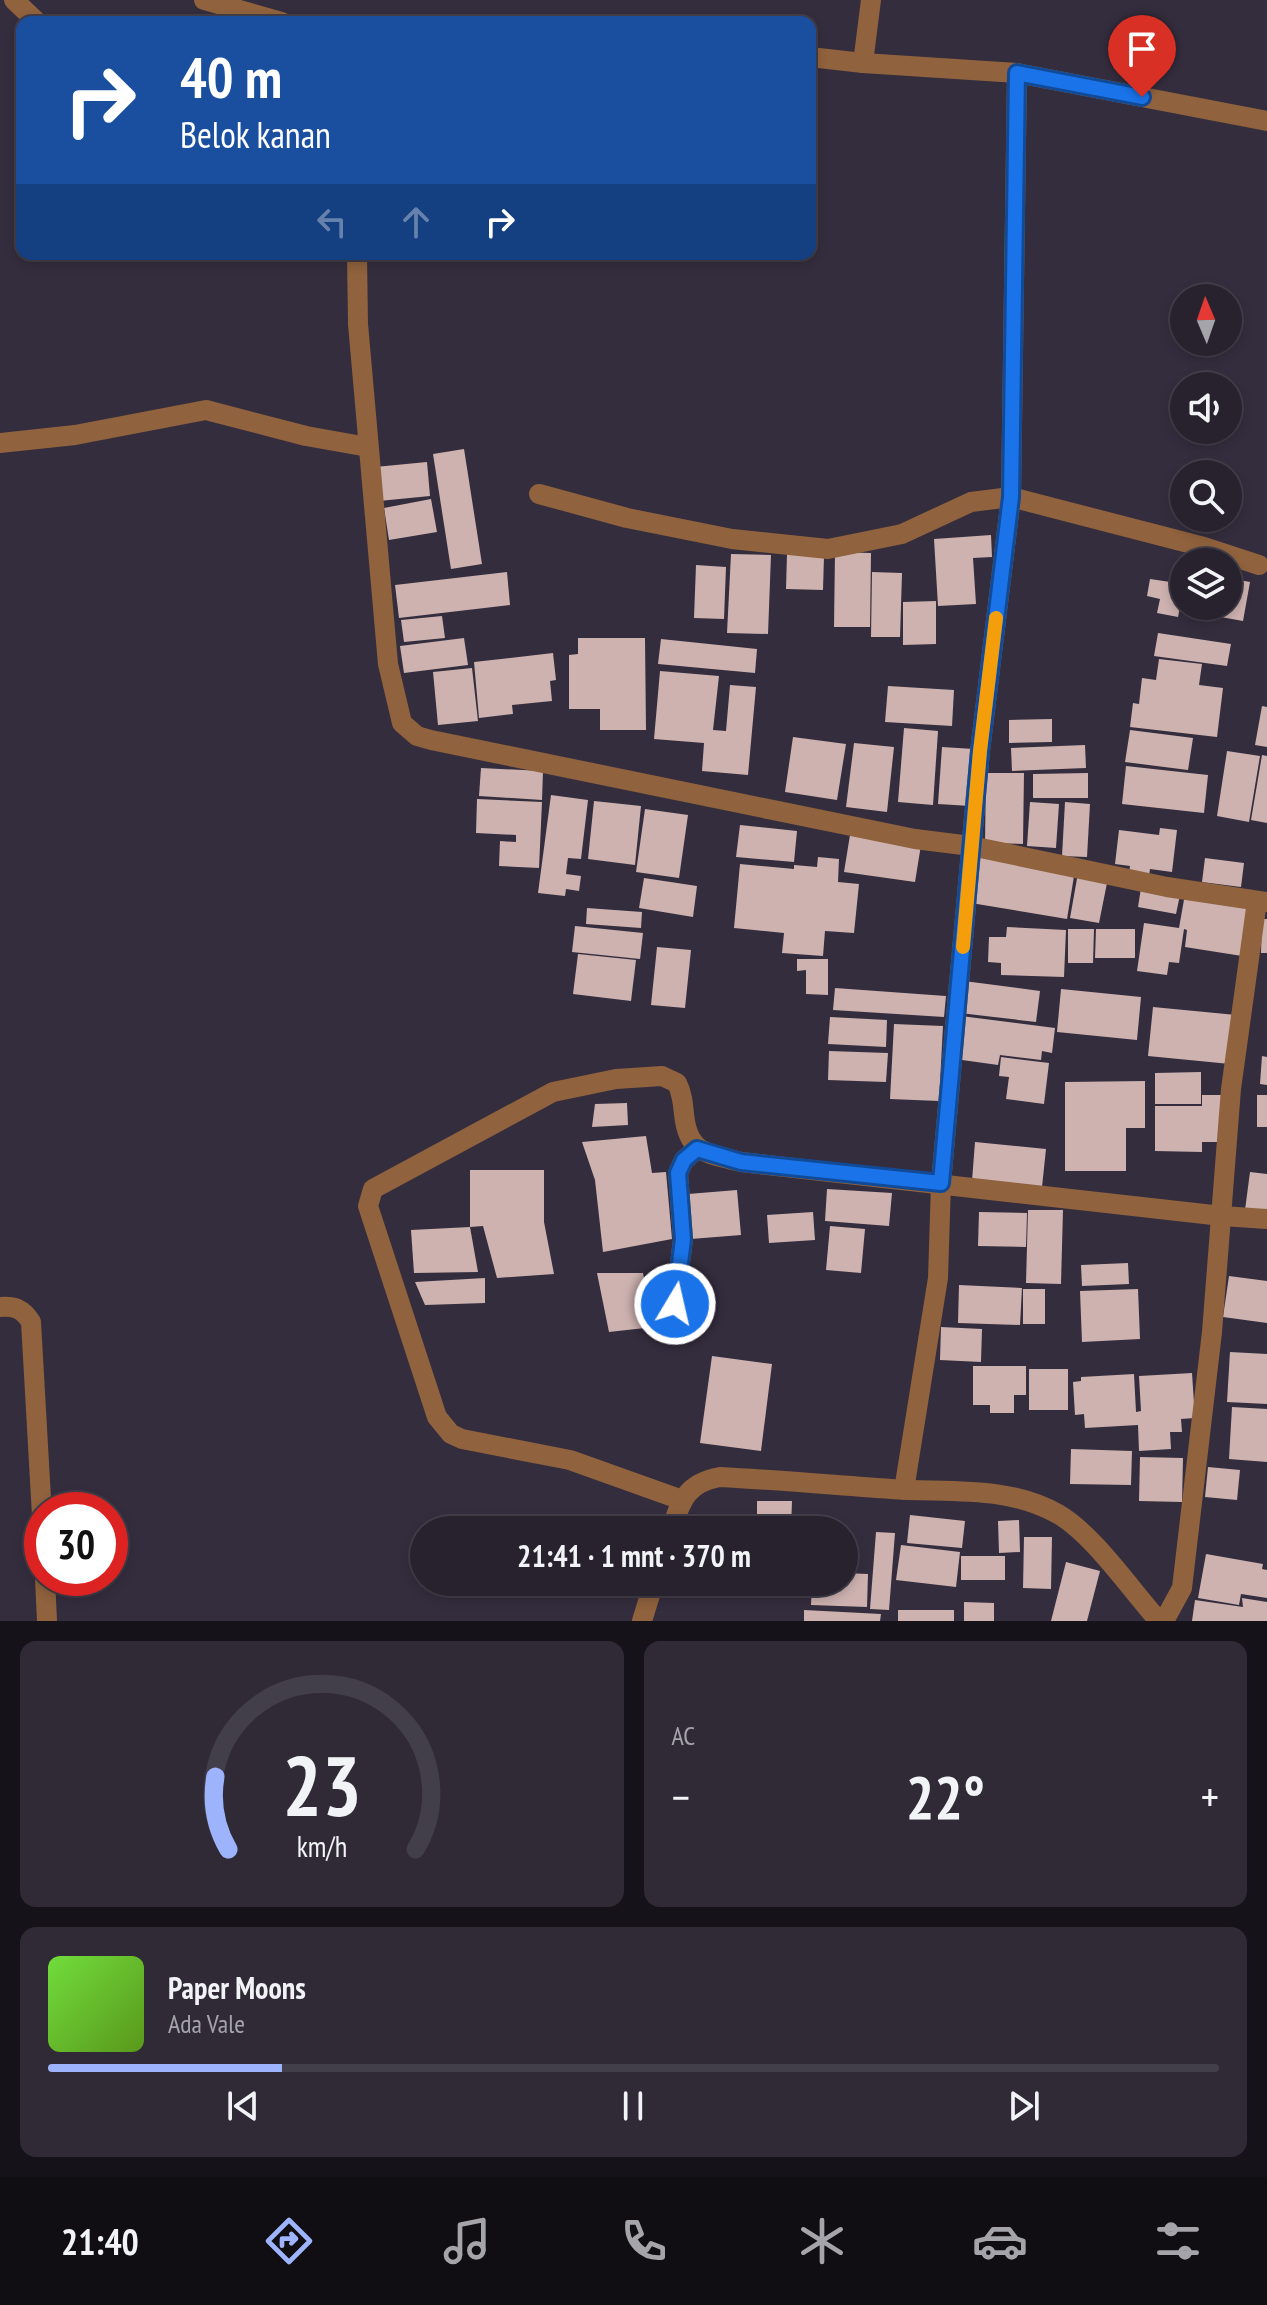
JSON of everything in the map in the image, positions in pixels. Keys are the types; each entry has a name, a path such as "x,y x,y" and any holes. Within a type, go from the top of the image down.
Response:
{"street":[{"path":"14,0 31,16"},
{"path":"204,0 261,16"},
{"path":"863,63 871,0"},
{"path":"816,58 1017,73 1267,121"},
{"path":"904,1490 938,1278 941,1183 971,846 1011,497 1017,73"},
{"path":"357,260 358,324 388,664 398,714 407,730 417,736 731,803 915,839 971,846 1167,887 1262,902 1231,1089 1212,1332 1182,1588 1162,1621 1098,1550 1061,1515 1025,1498 967,1491 904,1490 720,1477 704,1480 691,1489 682,1500 676,1516"},
{"path":"0,443 75,435 206,410 306,436 368,447"},
{"path":"539,494 627,518 732,539 828,549 902,534 971,502 1011,497 1204,547 1259,565"},
{"path":"682,1500 570,1460 462,1439 443,1427 437,1417 368,1206 373,1189 553,1092 616,1079 662,1076 677,1083 682,1092 687,1134 697,1149 741,1162 1267,1219"},
{"path":"675,1304 683,1239 678,1173 684,1160 697,1149"},
{"path":"0,1307 17,1308 31,1322 41,1492"},
{"path":"46,1596 47,1621"},
{"path":"642,1621 650,1596"}],"building":[{"path":"464,449 482,564 451,569 433,454"},
{"path":"427,462 430,496 379,501 375,467"},
{"path":"431,499 437,532 389,540 384,508"},
{"path":"991,535 992,557 973,558 976,604 938,606 934,539"},
{"path":"835,552 871,553 870,627 834,627"},
{"path":"731,554 771,555 768,634 727,633"},
{"path":"787,554 824,556 823,590 786,589"},
{"path":"696,565 726,567 724,619 694,618"},
{"path":"507,572 510,605 399,618 395,585"},
{"path":"872,572 902,573 900,637 871,637"},
{"path":"1150,579 1170,582 1170,615 1157,613 1160,599 1147,596"},
{"path":"1242,581 1250,582 1243,621 1237,620 1242,620"},
{"path":"936,601 936,644 903,645 903,602"},
{"path":"442,616 445,638 404,642 401,620"},
{"path":"1158,633 1231,644 1227,666 1154,656"},
{"path":"464,638 468,665 404,673 400,646"},
{"path":"578,638 645,638 646,730 600,730 600,709 569,709 569,655 578,654"},
{"path":"661,639 757,649 755,673 658,664"},
{"path":"553,653 556,680 550,681 552,701 512,705 513,714 479,718 474,662"},
{"path":"1159,659 1202,664 1199,685 1223,688 1217,737 1130,727 1133,703 1139,704 1142,678 1156,680"},
{"path":"472,668 478,721 438,725 433,672"},
{"path":"660,671 719,676 713,730 726,731 730,685 756,687 748,775 702,771 704,743 654,739"},
{"path":"888,686 954,690 952,726 885,722"},
{"path":"1262,706 1267,707 1267,747 1255,745"},
{"path":"1052,719 1052,742 1009,743 1009,720"},
{"path":"904,728 938,731 933,805 898,802"},
{"path":"1130,730 1193,738 1188,770 1125,762"},
{"path":"793,737 846,744 837,800 785,792"},
{"path":"854,743 894,747 887,812 846,807"},
{"path":"1085,745 1086,768 1012,771 1011,748"},
{"path":"942,747 974,749 970,806 938,804"},
{"path":"1227,751 1260,756 1249,822 1217,816"},
{"path":"1262,755 1267,756 1267,823 1251,820"},
{"path":"1126,766 1208,775 1204,813 1122,804"},
{"path":"481,768 543,771 542,800 479,796"},
{"path":"986,773 1024,773 1023,844 985,843"},
{"path":"1088,773 1088,798 1033,798 1033,774"},
{"path":"551,795 588,800 581,859 568,858 566,874 581,876 579,891 566,889 565,896 538,893"},
{"path":"477,799 542,802 539,868 499,866 500,841 516,842 516,835 476,833"},
{"path":"594,801 641,806 635,865 588,859"},
{"path":"1030,802 1059,804 1056,848 1027,846"},
{"path":"1065,802 1090,804 1087,857 1062,856"},
{"path":"645,809 688,815 679,878 636,872"},
{"path":"740,825 797,831 794,862 736,857"},
{"path":"1160,828 1177,830 1172,872 1150,869 1149,876 1129,873 1130,866 1115,864 1119,830 1159,835"},
{"path":"850,835 921,845 915,882 844,872"},
{"path":"979,854 1075,870 1067,919 971,903"},
{"path":"818,857 839,859 838,882 859,884 854,933 825,931 823,956 782,953 784,933 734,928 740,864 794,869 794,865 817,867"},
{"path":"1205,858 1244,863 1241,887 1202,882"},
{"path":"1078,873 1108,878 1099,923 1070,918"},
{"path":"644,878 697,886 693,917 639,908"},
{"path":"1141,888 1180,895 1176,914 1138,907"},
{"path":"1185,894 1250,905 1242,956 1185,947 1187,930 1184,929 1179,963 1169,962 1167,975 1137,971 1144,923 1179,928"},
{"path":"587,908 642,912 641,928 586,924"},
{"path":"1262,919 1267,919 1267,953 1261,953"},
{"path":"575,926 643,933 640,959 572,952"},
{"path":"1007,927 1066,930 1064,977 1001,975 1001,963 988,962 989,937 1006,937"},
{"path":"1068,929 1094,929 1093,963 1068,963"},
{"path":"1096,929 1135,929 1135,958 1095,958"},
{"path":"657,947 691,950 685,1008 651,1005"},
{"path":"578,954 636,960 631,1001 573,994"},
{"path":"797,959 828,959 828,995 806,994 806,970 797,971"},
{"path":"964,981 1040,991 1036,1022 960,1013"},
{"path":"835,988 946,996 944,1017 833,1010"},
{"path":"1061,989 1141,997 1137,1040 1057,1032"},
{"path":"1153,1007 1236,1015 1230,1064 1148,1056"},
{"path":"961,1016 1055,1028 1052,1053 1042,1051 1041,1060 1000,1055 998,1065 955,1059"},
{"path":"830,1017 887,1020 886,1047 828,1044"},
{"path":"894,1024 943,1026 939,1101 890,1099"},
{"path":"829,1051 888,1053 886,1082 828,1080"},
{"path":"1262,1056 1267,1057 1267,1085 1260,1084"},
{"path":"1001,1057 1049,1063 1044,1104 1006,1099 1009,1077 999,1076"},
{"path":"1201,1072 1201,1104 1155,1104 1155,1073"},
{"path":"1145,1081 1145,1128 1126,1128 1126,1171 1065,1171 1065,1082"},
{"path":"1202,1095 1225,1095 1225,1142 1202,1142 1202,1152 1155,1151 1155,1106 1202,1106"},
{"path":"1257,1095 1267,1095 1267,1127 1257,1127"},
{"path":"627,1103 628,1125 592,1127 595,1104"},
{"path":"646,1136 652,1173 666,1172 672,1239 603,1252 595,1180 582,1142"},
{"path":"975,1142 1046,1149 1042,1187 972,1181"},
{"path":"470,1170 544,1170 544,1222 554,1274 497,1278 483,1226 470,1227"},
{"path":"1250,1172 1267,1174 1267,1212 1245,1210"},
{"path":"827,1189 892,1193 889,1226 825,1221"},
{"path":"737,1190 741,1235 691,1239 688,1194"},
{"path":"1028,1210 1063,1210 1061,1284 1026,1283"},
{"path":"813,1212 815,1240 769,1243 767,1215"},
{"path":"979,1212 1027,1213 1026,1247 978,1246"},
{"path":"830,1226 865,1229 861,1273 826,1270"},
{"path":"470,1227 478,1272 414,1273 411,1230"},
{"path":"1128,1263 1129,1284 1082,1286 1081,1265"},
{"path":"597,1273 643,1273 654,1327 609,1332"},
{"path":"1229,1276 1267,1281 1267,1323 1223,1317"},
{"path":"485,1278 485,1303 425,1305 415,1282"},
{"path":"959,1285 1022,1288 1020,1325 958,1323"},
{"path":"1023,1289 1045,1289 1045,1324 1023,1324"},
{"path":"1138,1289 1140,1339 1082,1342 1080,1291"},
{"path":"941,1327 982,1329 981,1362 940,1360"},
{"path":"1230,1352 1267,1354 1267,1404 1227,1402"},
{"path":"712,1356 772,1364 761,1451 700,1443"},
{"path":"973,1366 1026,1366 1026,1395 1014,1395 1014,1413 990,1413 990,1405 973,1405"},
{"path":"1029,1369 1068,1369 1068,1410 1029,1410"},
{"path":"1192,1373 1195,1418 1181,1419 1182,1432 1170,1432 1171,1449 1139,1451 1138,1425 1085,1428 1084,1414 1075,1415 1073,1382 1081,1381 1081,1377 1134,1374 1136,1412 1141,1411 1139,1376"},
{"path":"1232,1407 1267,1409 1267,1462 1229,1459"},
{"path":"1071,1449 1132,1451 1131,1485 1070,1484"},
{"path":"1140,1457 1183,1458 1182,1502 1139,1501"},
{"path":"1208,1467 1240,1470 1237,1500 1205,1497"},
{"path":"757,1501 792,1501 791,1516 757,1516"},
{"path":"910,1515 965,1521 962,1548 907,1543"},
{"path":"1019,1520 1020,1552 999,1553 998,1521"},
{"path":"876,1532 895,1533 889,1610 870,1609"},
{"path":"1024,1537 1052,1537 1051,1589 1023,1588"},
{"path":"901,1545 960,1552 956,1587 896,1580"},
{"path":"1206,1554 1263,1564 1262,1569 1267,1570 1267,1598 1241,1594 1239,1605 1198,1598"},
{"path":"961,1556 1005,1556 1005,1580 961,1580"},
{"path":"1066,1562 1100,1571 1087,1621 1051,1621"},
{"path":"858,1574 868,1574 867,1607 811,1605 811,1596 858,1596"},
{"path":"1242,1598 1267,1602 1267,1621 1192,1621 1195,1600 1243,1607"},
{"path":"964,1602 994,1603 994,1621 964,1621"},
{"path":"804,1610 881,1614 880,1621 804,1621"},
{"path":"898,1610 954,1610 954,1621 898,1621"}],"slow traffic":[{"path":"963,947 980,751 996,618"}],"route":[{"path":"675,1304 683,1253 678,1173 684,1160 697,1149 741,1162 941,1183 980,751 1011,497 1017,73 1142,97"}]}
